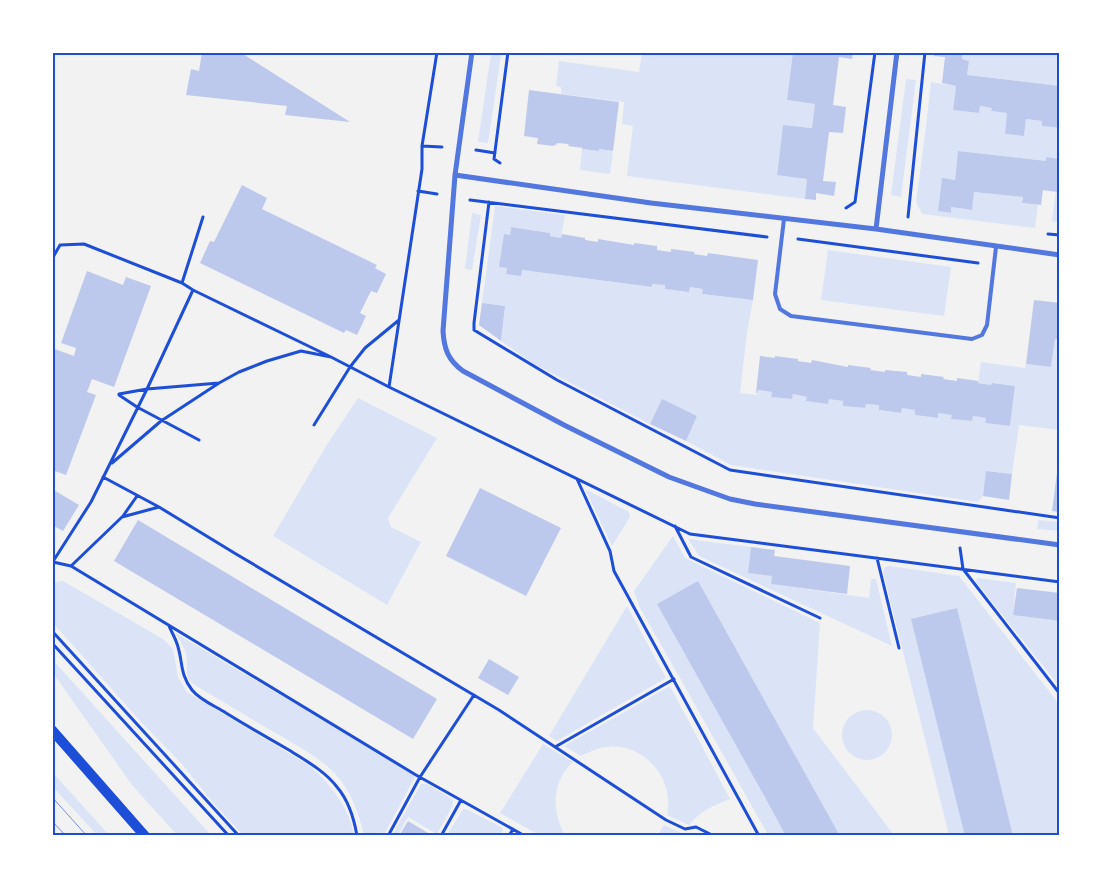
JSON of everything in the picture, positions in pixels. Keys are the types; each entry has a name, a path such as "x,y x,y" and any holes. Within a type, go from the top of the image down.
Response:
{"main road":[{"path":"52,730 145,836"}],"street":[{"path":"472,52 455,175 443,331 444,344 454,364 463,371 564,425 669,478 730,498 755,504 1060,545"},
{"path":"876,229 897,52"},
{"path":"455,175 651,203 876,229 1060,255"}],"lane":[{"path":"784,218 775,294 780,309 792,316 972,339 982,335 987,326 996,247"}],"path":[{"path":"389,387 422,169 422,146 436,52"},
{"path":"506,167 494,159 508,52"},
{"path":"875,52 855,202 844,209 878,212"},
{"path":"917,218 908,217 925,52"},
{"path":"418,191 454,198 797,239 975,263"},
{"path":"489,202 474,330 557,380 730,470 1060,518"},
{"path":"182,283 203,217"},
{"path":"1040,233 1060,235"},
{"path":"52,259 60,245 84,244 182,283 389,387 690,534 1060,582"},
{"path":"193,290 91,502 53,563 71,566 420,777 525,836"},
{"path":"314,425 350,367 365,348 399,320"},
{"path":"109,465 160,421 219,382 239,372 301,351 331,357"},
{"path":"199,440 160,421 118,394 147,389 219,382"},
{"path":"103,477 159,507 499,710 666,820 686,829 696,828 714,836"},
{"path":"577,479 610,550 614,571 759,836"},
{"path":"71,566 122,517 137,496"},
{"path":"122,517 159,507"},
{"path":"675,526 691,556 820,618"},
{"path":"959,545 963,569 1060,694"},
{"path":"877,558 899,648"},
{"path":"168,626 176,639 185,680 193,691 204,700 266,736 322,772 337,786 347,801 357,836"},
{"path":"52,631 239,836"},
{"path":"52,643 229,836"},
{"path":"555,747 674,679"},
{"path":"388,836 420,777 474,695"},
{"path":"442,836 461,800"},
{"path":"509,836 513,829"}],"shaded area":[{"path":"491,53 501,55 488,143 478,142"},
{"path":"642,53 793,53 787,100 815,104 812,128 783,125 777,174 807,179 805,199 627,176 633,126 622,124 624,102 561,94 561,87 556,86 559,61 639,72"},
{"path":"963,53 1059,53 1059,86 967,75 969,61 962,59"},
{"path":"906,79 916,80 901,197 891,195"},
{"path":"931,82 956,86 953,110 979,113 980,106 992,108 991,111 1007,113 1005,134 1024,136 1026,119 1042,121 1042,126 1059,128 1059,159 1046,157 1046,161 958,151 955,180 942,179 938,211 950,213 951,207 971,210 974,192 1023,197 1022,203 1038,205 1035,228 922,214 916,202"},
{"path":"582,149 612,151 610,174 580,170"},
{"path":"1059,166 1059,222 1052,221"},
{"path":"495,206 565,215 561,238 550,236 550,233 511,227 500,267 507,268 506,274 522,270 651,287 652,284 665,285 665,289 689,292 690,287 703,289 702,294 753,300 740,393 757,395 758,390 772,392 771,397 792,399 793,394 807,397 807,401 828,404 829,399 843,401 843,406 864,408 866,404 879,405 879,410 901,413 902,408 915,410 915,415 937,418 938,413 952,415 952,419 972,421 973,416 986,418 985,423 1010,426 1015,386 978,383 981,362 1025,368 1026,364 1051,367 1055,339 1060,339 1059,430 1019,425 1012,474 987,471 983,496 978,502 731,465 686,441 697,416 662,400 650,424 534,364 501,341 505,306 482,303"},
{"path":"472,213 481,215 472,270 465,269"},
{"path":"828,250 951,267 944,316 821,300"},
{"path":"358,398 437,438 388,518 391,527 421,542 387,605 273,536 326,446"},
{"path":"585,489 629,512 630,517 612,546"},
{"path":"1038,520 1059,522 1059,531 1037,529"},
{"path":"673,536 685,558 820,623 813,728 894,835 768,835 640,608 634,591"},
{"path":"688,539 751,547 748,573 772,576 771,584 869,598 871,579 876,579 892,646 699,556"},
{"path":"890,566 959,576 1059,704 1059,835 949,835 883,572 885,567"},
{"path":"977,578 1016,583 1013,615 1059,621 1059,686 976,582"},
{"path":"63,581 163,639 173,649 178,677 187,692 310,766 338,797 348,815 354,835 243,835 214,804 181,763 142,723 53,623 53,585 56,582"},
{"path":"627,606 666,678 557,741 549,736"},
{"path":"175,633 416,775 384,835 364,835 357,812 347,790 338,777 318,759 193,684 187,674 185,651"},
{"path":"52,659 211,835 177,835 132,785 53,673"},
{"path":"670,686 730,799 708,809 689,825 667,815 668,801 662,778 656,768 639,754 629,749 607,747 596,749 581,756 564,746"},
{"path":"867,710 885,717 892,735 885,753 867,760 849,753 842,735 849,717"},
{"path":"543,744 573,762 561,778 556,797 558,817 565,835 539,835 500,813"},
{"path":"53,773 109,835 97,835 53,787"},
{"path":"421,784 427,784 453,801 452,807 437,834 408,817 398,835 392,835"},
{"path":"463,809 501,827 503,829 501,835 447,835"},
{"path":"664,825 683,834 658,835"}],"building":[{"path":"202,52 240,52 350,122 285,115 287,106 186,95 191,69 199,71"},
{"path":"793,52 822,54 822,52 853,52 852,59 839,57 833,105 846,107 843,133 829,132 823,181 836,182 834,196 816,193 816,200 805,199 807,179 777,175 783,125 812,128 815,104 787,100"},
{"path":"935,52 963,52 962,59 969,61 967,75 1060,86 1060,128 1042,126 1042,121 1026,119 1024,136 1005,134 1007,113 991,111 992,108 980,106 979,113 953,110 956,86 942,83 945,57 934,56"},
{"path":"529,90 619,102 613,151 582,149 568,146 569,144 557,143 554,146 537,144 538,138 524,136"},
{"path":"958,151 1046,161 1046,157 1060,159 1057,192 1043,190 1041,205 1022,203 1023,197 974,192 972,210 951,207 951,213 938,211 942,178 955,180"},
{"path":"242,185 267,198 262,209 377,265 375,268 386,274 377,293 371,291 360,313 366,316 357,335 346,330 344,333 200,263 210,241 214,242"},
{"path":"511,227 550,233 550,236 561,238 562,234 598,242 598,239 634,245 634,243 657,246 657,250 671,252 671,249 695,252 694,254 707,256 708,253 758,260 753,300 702,294 703,289 690,287 689,292 665,289 665,285 652,284 652,287 522,270 521,276 506,274 507,268 499,267 504,234 510,235"},
{"path":"87,271 123,285 126,277 151,286 114,387 92,379 87,392 96,395 66,475 52,470 52,348 74,356 76,348 61,343"},
{"path":"1034,300 1060,303 1060,339 1055,339 1051,367 1026,364"},
{"path":"482,303 505,306 501,341 479,325"},
{"path":"760,356 798,359 798,361 811,363 812,360 848,367 848,365 871,368 870,370 885,372 885,370 907,372 907,375 921,377 921,374 957,381 957,378 991,385 992,383 1015,386 1010,426 985,423 986,418 973,416 972,421 951,419 952,415 938,413 938,418 915,415 915,410 902,408 901,413 879,410 879,405 866,404 865,408 843,406 843,401 829,399 828,404 806,401 807,397 793,394 792,399 771,397 772,392 758,390 756,393"},
{"path":"662,399 697,416 686,441 650,424"},
{"path":"1058,465 1060,465 1060,512 1052,511"},
{"path":"986,471 1012,474 1009,500 983,496"},
{"path":"480,488 561,528 526,596 446,556"},
{"path":"52,489 79,505 63,531 52,525"},
{"path":"138,520 437,699 413,739 114,561"},
{"path":"751,547 775,550 774,556 850,566 847,594 771,584 772,576 748,573"},
{"path":"698,581 840,836 786,836 657,604"},
{"path":"1017,588 1060,593 1060,621 1013,615"},
{"path":"957,608 1013,836 965,836 911,619"},
{"path":"489,659 519,677 508,695 478,678"},
{"path":"408,821 433,836 399,836"}],"tram line":[{"path":"52,797 87,836"},
{"path":"52,821 66,836"}]}
